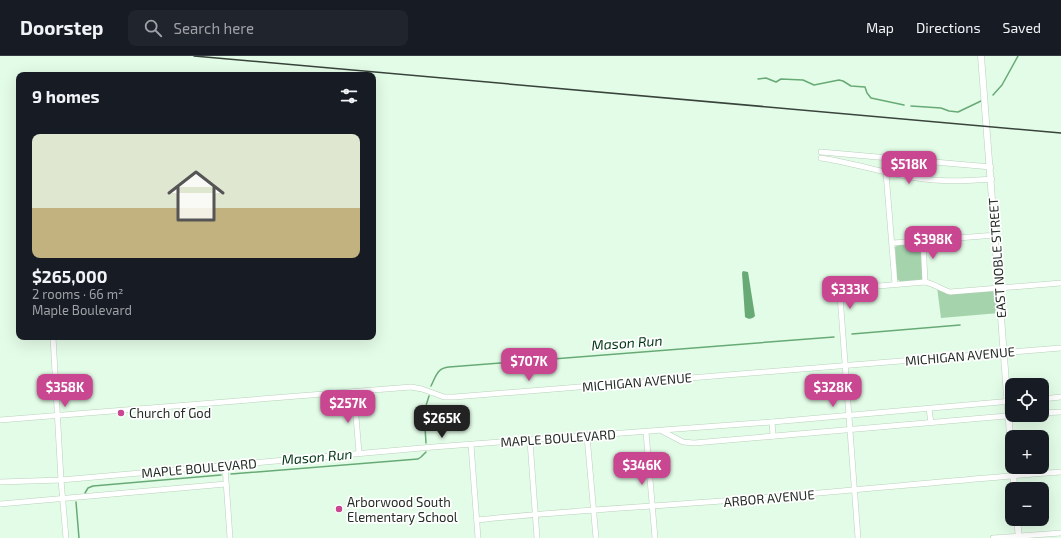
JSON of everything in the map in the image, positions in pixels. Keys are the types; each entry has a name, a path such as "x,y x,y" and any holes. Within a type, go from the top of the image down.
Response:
{"street":[{"name":"EAST NOBLE STREET","path":"981,56 992,179 998,288 1007,378"},
{"path":"991,167 829,153 821,155 828,159 857,164 886,172 936,180 954,181 992,179"},
{"path":"828,159 829,153"},
{"path":"886,172 895,284"},
{"path":"892,243 996,235"},
{"path":"923,240 925,282"},
{"path":"839,282 858,538"},
{"path":"832,290 925,282 934,284 950,292 1061,283"},
{"path":"52,340 62,498 66,538"},
{"name":"MICHIGAN AVENUE","path":"0,420 411,387 422,389 444,397 449,397 1061,348"},
{"path":"354,392 360,454"},
{"path":"1049,398 1061,397"},
{"name":"MAPLE BOULEVARD","path":"0,482 61,480 1005,401"},
{"path":"929,409 931,423"},
{"path":"1049,413 1061,412"},
{"path":"661,430 683,442 694,443 1005,416"},
{"path":"772,422 773,436"},
{"path":"680,429 680,436 683,442"},
{"path":"646,432 655,538"},
{"path":"587,436 596,538"},
{"path":"530,441 537,538"},
{"path":"471,445 478,538"},
{"path":"225,466 230,538"},
{"name":"ARBOR AVENUE","path":"477,520 536,514 652,507 854,491 1061,472"},
{"path":"1013,476 1013,482"},
{"name":"MAPLE BOULEVARD","path":"0,504 226,484"},
{"path":"1017,526 1018,537"},
{"path":"993,538 1018,537 1061,532"}],"shaded area":[{"path":"917,243 921,248 923,278 921,280 901,282 897,279 895,247 899,245"},
{"path":"743,271 748,272 755,316 750,319 745,317"},
{"path":"937,287 943,290 996,290 998,293 999,313 941,318"}],"waterway":[{"name":"Mason Run","path":"993,95 1002,85 1018,56"},
{"path":"758,79 766,78 776,82 781,79 803,80 814,85 839,80 851,86 865,87 871,98 904,105"},
{"path":"911,106 941,108 958,112 981,101"},
{"name":"Mason Run","path":"852,334 960,325"},
{"name":"Mason Run","path":"431,386 439,371 449,367 834,337"},
{"name":"Mason Run","path":"426,443 424,412 429,396"},
{"name":"Mason Run","path":"231,474 418,459 426,452"},
{"name":"Mason Run","path":"85,493 88,488 93,486 221,475"},
{"name":"Mason Run","path":"76,502 79,538"}],"railway":[{"path":"194,56 374,72"},
{"path":"376,72 1061,133"}],"place":[{"name":"Church of God","path":"121,413"},
{"name":"Arborwood South Elementary School","path":"339,509"}]}
